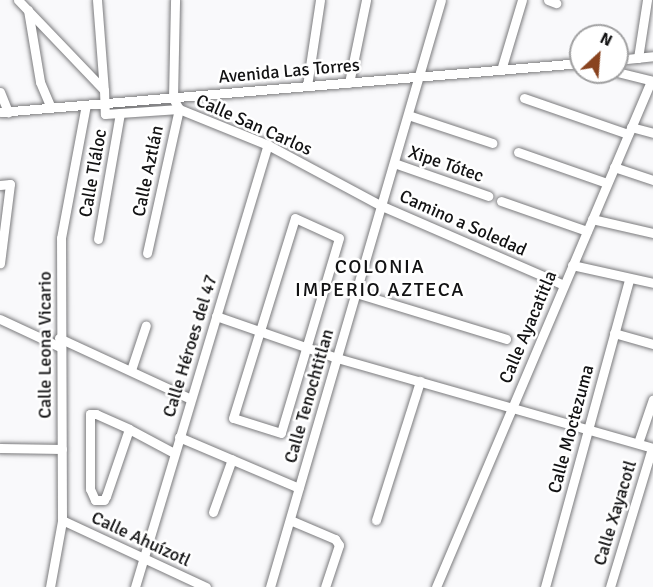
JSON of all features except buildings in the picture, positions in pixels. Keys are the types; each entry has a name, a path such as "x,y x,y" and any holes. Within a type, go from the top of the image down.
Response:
{"street":[{"path":"18,0 104,90"},
{"path":"97,0 105,114"},
{"path":"173,98 175,0"},
{"path":"307,86 320,0"},
{"path":"349,83 366,0"},
{"name":"Calle Tenochtitlan","path":"270,587 441,0"},
{"path":"501,70 522,0"},
{"path":"638,58 647,0"},
{"path":"28,10 40,82 51,108"},
{"path":"629,59 653,56"},
{"name":"Avenida Las Torres","path":"4,112 569,64"},
{"path":"629,75 652,81"},
{"name":"Calle Ayacatitla","path":"436,587 629,130 652,81"},
{"path":"0,92 4,112"},
{"name":"Calle Aztlán","path":"147,253 179,109 173,98"},
{"path":"524,98 629,130 653,133"},
{"name":"Calle Leona Vicario","path":"50,587 62,520 59,342 61,238 86,105"},
{"name":"Calle San Carlos","path":"84,116 179,109 268,145 382,206"},
{"name":"Calle Tláloc","path":"98,239 120,113"},
{"path":"408,115 492,143"},
{"name":"Calle Héroes del 47","path":"135,587 268,145"},
{"path":"518,152 607,183"},
{"name":"Xipe Tótec","path":"394,163 488,196"},
{"path":"614,167 653,180"},
{"path":"0,256 5,185"},
{"path":"501,201 587,231"},
{"name":"Camino a Soledad","path":"382,206 564,285"},
{"path":"295,218 339,238 308,347 281,433 233,418 258,331 295,218"},
{"path":"592,219 653,233"},
{"path":"572,265 653,283"},
{"name":"Calle Moctezuma","path":"545,587 629,279"},
{"path":"356,292 506,339"},
{"path":"216,316 337,358 653,448"},
{"path":"0,319 131,370 191,399"},
{"path":"131,370 146,325"},
{"path":"614,333 653,344"},
{"path":"376,520 420,381"},
{"path":"638,444 653,399"},
{"path":"129,429 106,496 104,500 95,500 90,489 90,414 129,429 174,453"},
{"path":"179,437 299,488"},
{"path":"0,448 62,449"},
{"name":"Calle Xayacotl","path":"610,587 653,448"},
{"path":"213,513 232,459"},
{"name":"Calle Ahuízotl","path":"62,520 196,585 206,587"},
{"path":"290,520 335,539 339,545 325,587"}],"district":[{"name":"COLONIA IMPERIO AZTECA","path":"380,278"}]}
